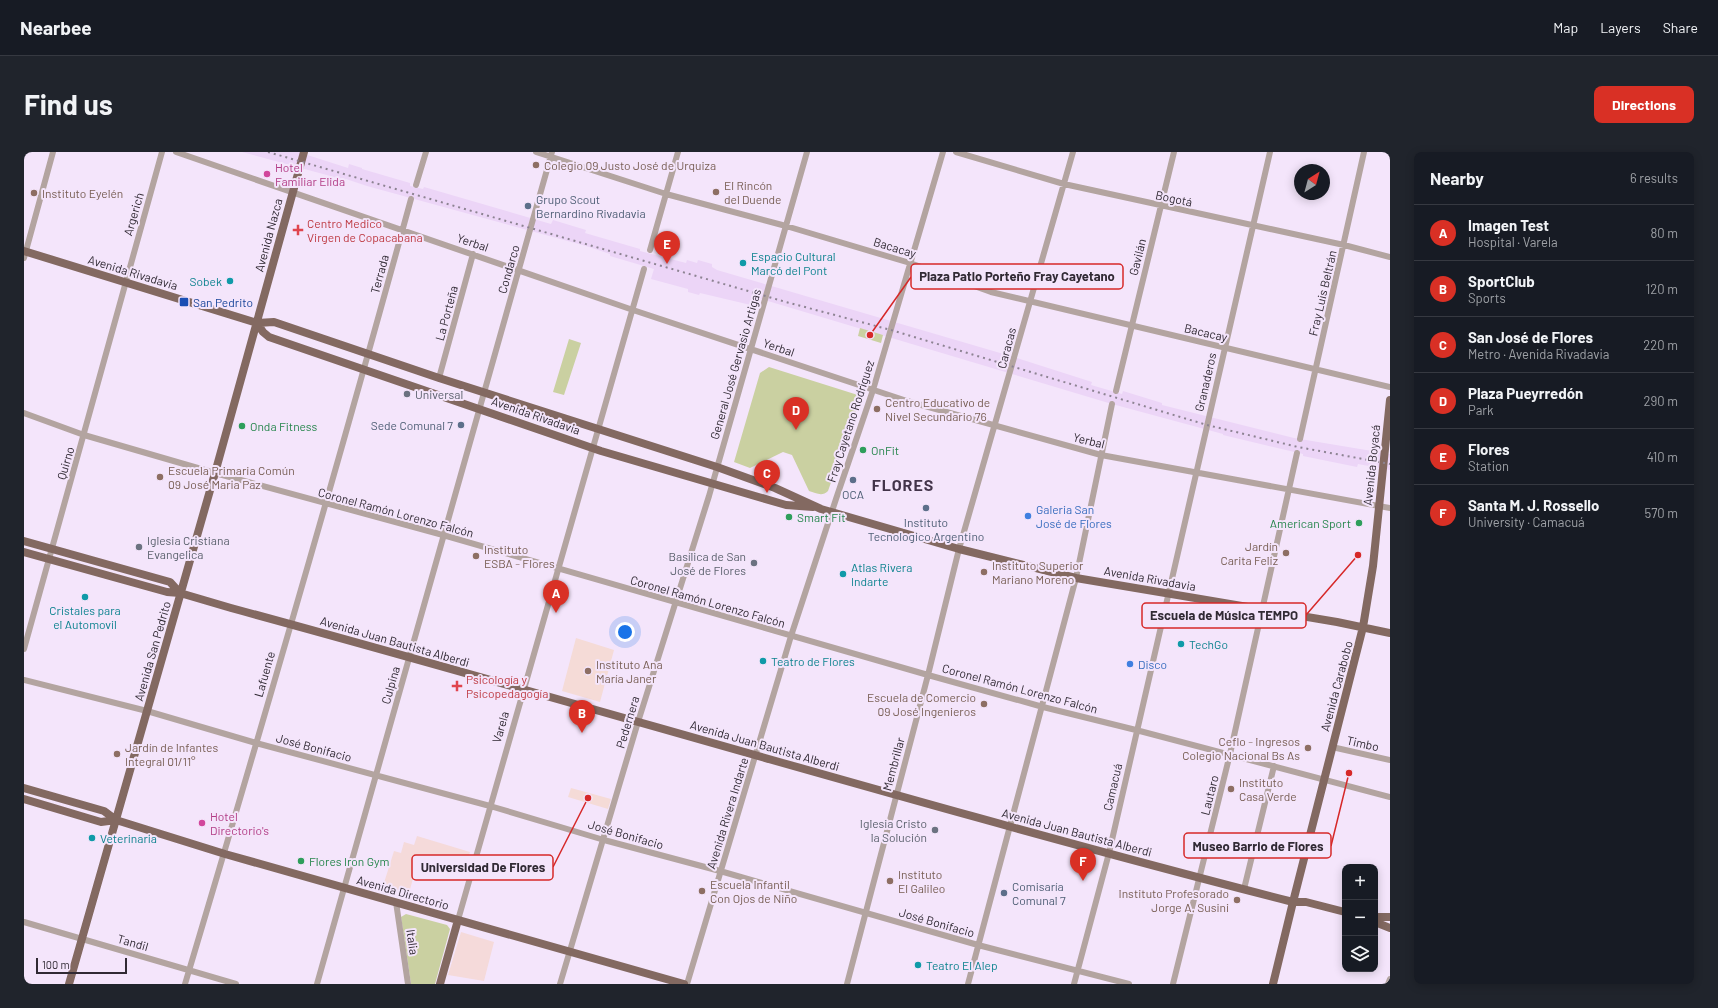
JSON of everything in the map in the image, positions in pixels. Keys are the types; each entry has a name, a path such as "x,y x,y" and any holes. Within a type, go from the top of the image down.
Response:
{"main road":[{"name":"Avenida Nazca","path":"257,324 292,191 304,152"},
{"name":"Avenida Rivadavia","path":"25,253 126,282 257,324 274,322 439,378 717,467 787,492 817,507 831,512 958,549 1076,578 1363,627 1390,633"},
{"name":"Avenida Rivadavia","path":"257,324 269,337 594,448 713,482 786,505 817,507"},
{"name":"Avenida San Pedrito","path":"69,984 257,324"},
{"name":"Avenida Boyacá","path":"1363,627 1373,566 1390,400"},
{"name":"Avenida Juan Bautista Alberdi","path":"24,540 170,582 180,593"},
{"name":"Avenida Juan Bautista Alberdi","path":"24,552 167,592 180,593 896,795 1199,878 1292,902 1306,902 1342,911"},
{"name":"Avenida Carabobo","path":"1273,984 1292,902 1363,627"},
{"name":"Avenida Directorio","path":"24,788 104,810 116,820 225,854 684,984"},
{"name":"Avenida Directorio","path":"24,799 100,822 116,820"},
{"path":"1378,917 1390,917"},
{"name":"Varela","path":"440,984 458,920"},
{"path":"1378,923 1390,928"}],"street":[{"path":"25,253 54,152"},
{"name":"Argerich","path":"126,282 162,152"},
{"name":"Yerbal","path":"176,152 633,310 873,390 995,426 1101,455 1390,508"},
{"path":"416,185 426,152"},
{"name":"Bacacay","path":"536,152 552,154 666,194 786,226 910,263 991,292 1390,387"},
{"path":"650,250 678,152"},
{"name":"General José Gervasio Artigas","path":"717,467 751,349 751,342 807,152"},
{"name":"Fray Cayetano Rodríguez","path":"831,512 873,390 943,152"},
{"name":"Bogotá","path":"956,152 1064,184 1344,245 1390,257"},
{"name":"Caracas","path":"958,549 995,426 1073,152"},
{"name":"Gavilán","path":"1116,391 1174,152"},
{"name":"Granaderos","path":"1169,594 1270,152"},
{"name":"Fray Luis Beltrán","path":"1300,439 1364,152"},
{"name":"Condarco","path":"484,392 552,154"},
{"name":"Terrada","path":"364,370 411,199"},
{"name":"La Porteña","path":"439,378 473,254"},
{"name":"Varela","path":"458,920 644,269"},
{"name":"Quirno","path":"24,649 126,282"},
{"name":"Lafuente","path":"185,984 225,854 364,370"},
{"name":"Culpina","path":"317,984 343,887 484,392"},
{"path":"968,984 1043,707 1076,578 1112,404"},
{"name":"Coronel Ramón Lorenzo Falcón","path":"24,413 84,435 215,473 443,536 928,675 1043,707 1230,754 1390,797"},
{"path":"1261,610 1297,453"},
{"name":"Pedernera","path":"560,984 638,722 717,467"},
{"name":"Avenida Rivera Indarte","path":"687,984 791,636 831,512"},
{"name":"Membrillar","path":"847,984 928,675 958,549"},
{"name":"Camacuá","path":"1074,984 1109,853 1136,730 1169,594"},
{"name":"Lautaro","path":"1173,984 1230,754 1261,610"},
{"name":"José Bonifacio","path":"24,680 147,711 256,743 490,806 604,840 720,871 866,914 1129,984"},
{"name":"Timbo","path":"1332,747 1390,760"},
{"path":"1244,889 1274,766"},
{"name":"Italia","path":"396,902 408,984"},
{"name":"Tandil","path":"24,922 236,984"},
{"path":"1388,984 1390,979"}],"shaded area":[{"path":"242,152 298,152 348,168 349,164 410,183 410,186 423,189 424,187 551,224 553,220 586,230 585,233 640,249 640,251 686,263 687,260 697,263 698,260 712,264 712,267 717,270 1007,355 1092,382 1091,385 1122,394 1123,391 1162,403 1162,405 1294,438 1390,454 1390,470 1358,464 1357,467 1303,456 1303,454 1223,435 1112,404 758,298 755,306 700,293 699,295 688,292 688,289 651,279 654,269 610,256 610,254 586,246 346,179 345,180"},
{"name":"Instituto Ana María Janer","path":"576,638 614,650 600,702 562,691"},
{"path":"571,788 611,799 608,809 568,797"},
{"path":"417,836 470,852 462,880 415,871 409,893 383,886 394,851 401,853 404,842 414,845"},
{"path":"461,932 494,942 484,981 448,975"}],"green space":[{"path":"860,328 883,335 881,343 858,336"},
{"path":"569,339 581,343 564,395 553,392"},
{"path":"769,367 861,396 828,491 826,493 819,494 809,491 792,455 783,452 750,468 734,462 760,373"},
{"path":"406,914 447,925 450,929 435,984 411,984 401,917"}],"railway":[{"path":"268,152 786,302 891,330 1207,425 1298,447 1390,464"}],"place":[{"name":"Colegio 09 Justo José de Urquiza","path":"536,165"},
{"name":"Hotel Familiar Elida","path":"267,174"},
{"name":"El Rincón del Duende","path":"716,192"},
{"name":"Instituto Eyelén","path":"34,193"},
{"name":"Grupo Scout Bernardino Rivadavia","path":"528,206"},
{"name":"Centro Medico Virgen de Copacabana","path":"298,230"},
{"name":"Espacio Cultural Marcó del Pont","path":"743,263"},
{"name":"Flores","path":"667,264"},
{"name":"Sobek","path":"230,281"},
{"name":"San Pedrito","path":"184,302"},
{"name":"Plaza Patio Porteño Fray Cayetano","path":"870,335"},
{"name":"Universal","path":"407,394"},
{"name":"Centro Educativo de Nivel Secundario 76","path":"877,409"},
{"name":"Sede Comunal 7","path":"461,425"},
{"name":"Onda Fitness","path":"242,426"},
{"name":"Plaza Pueyrredón","path":"796,430"},
{"name":"OnFit","path":"863,450"},
{"name":"Escuela Primaria Común 09 José Maria Paz","path":"160,477"},
{"name":"OCA","path":"853,480"},
{"name":"San José de Flores","path":"767,493"},
{"name":"Instituto Tecnologico Argentino","path":"926,508"},
{"name":"Galeria San José de Flores","path":"1028,516"},
{"name":"Smart Fit","path":"789,517"},
{"name":"American Sport","path":"1359,523"},
{"name":"Iglesia Cristiana Evangelica","path":"139,547"},
{"name":"Jardín Carita Feliz","path":"1286,553"},
{"name":"Escuela de Música TEMPO","path":"1358,555"},
{"name":"Instituto ESBA - Flores","path":"476,556"},
{"name":"Basílica de San José de Flores","path":"754,563"},
{"name":"Instituto Superior Mariano Moreno","path":"984,572"},
{"name":"Atlas Rivera Indarte","path":"843,574"},
{"name":"Cristales para el Automovil","path":"85,597"},
{"name":"Imagen Test","path":"556,613"},
{"name":"TechGo","path":"1181,644"},
{"name":"Teatro de Flores","path":"763,661"},
{"name":"Disco","path":"1130,664"},
{"name":"Instituto Ana María Janer","path":"588,671"},
{"name":"Psicología y Psicopedagogía","path":"457,686"},
{"name":"Escuela de Comercio 09 José Ingenieros","path":"984,704"},
{"name":"SportClub","path":"582,733"},
{"name":"Ceflo - Ingresos Colegio Nacional Bs As","path":"1308,748"},
{"name":"Jardín de Infantes Integral 01/11°","path":"117,754"},
{"name":"Museo Barrio de Flores","path":"1349,773"},
{"name":"Instituto Casa Verde","path":"1231,789"},
{"name":"Universidad De Flores","path":"588,798"},
{"name":"Hotel Directorio's","path":"202,823"},
{"name":"Iglesia Cristo la Solución","path":"935,830"},
{"name":"Veterinaria","path":"92,838"},
{"name":"Flores Iron Gym","path":"301,861"},
{"name":"Instituto El Galileo","path":"890,881"},
{"name":"Santa M. J. Rossello","path":"1083,881"},
{"name":"Escuela Infantil Con Ojos de Niño","path":"702,891"},
{"name":"Comisaría Comunal 7","path":"1004,893"},
{"name":"Instituto Profesorado Jorge A. Susini","path":"1237,900"},
{"name":"Teatro El Alep","path":"918,965"}],"district":[{"name":"FLORES","path":"903,484"}]}
